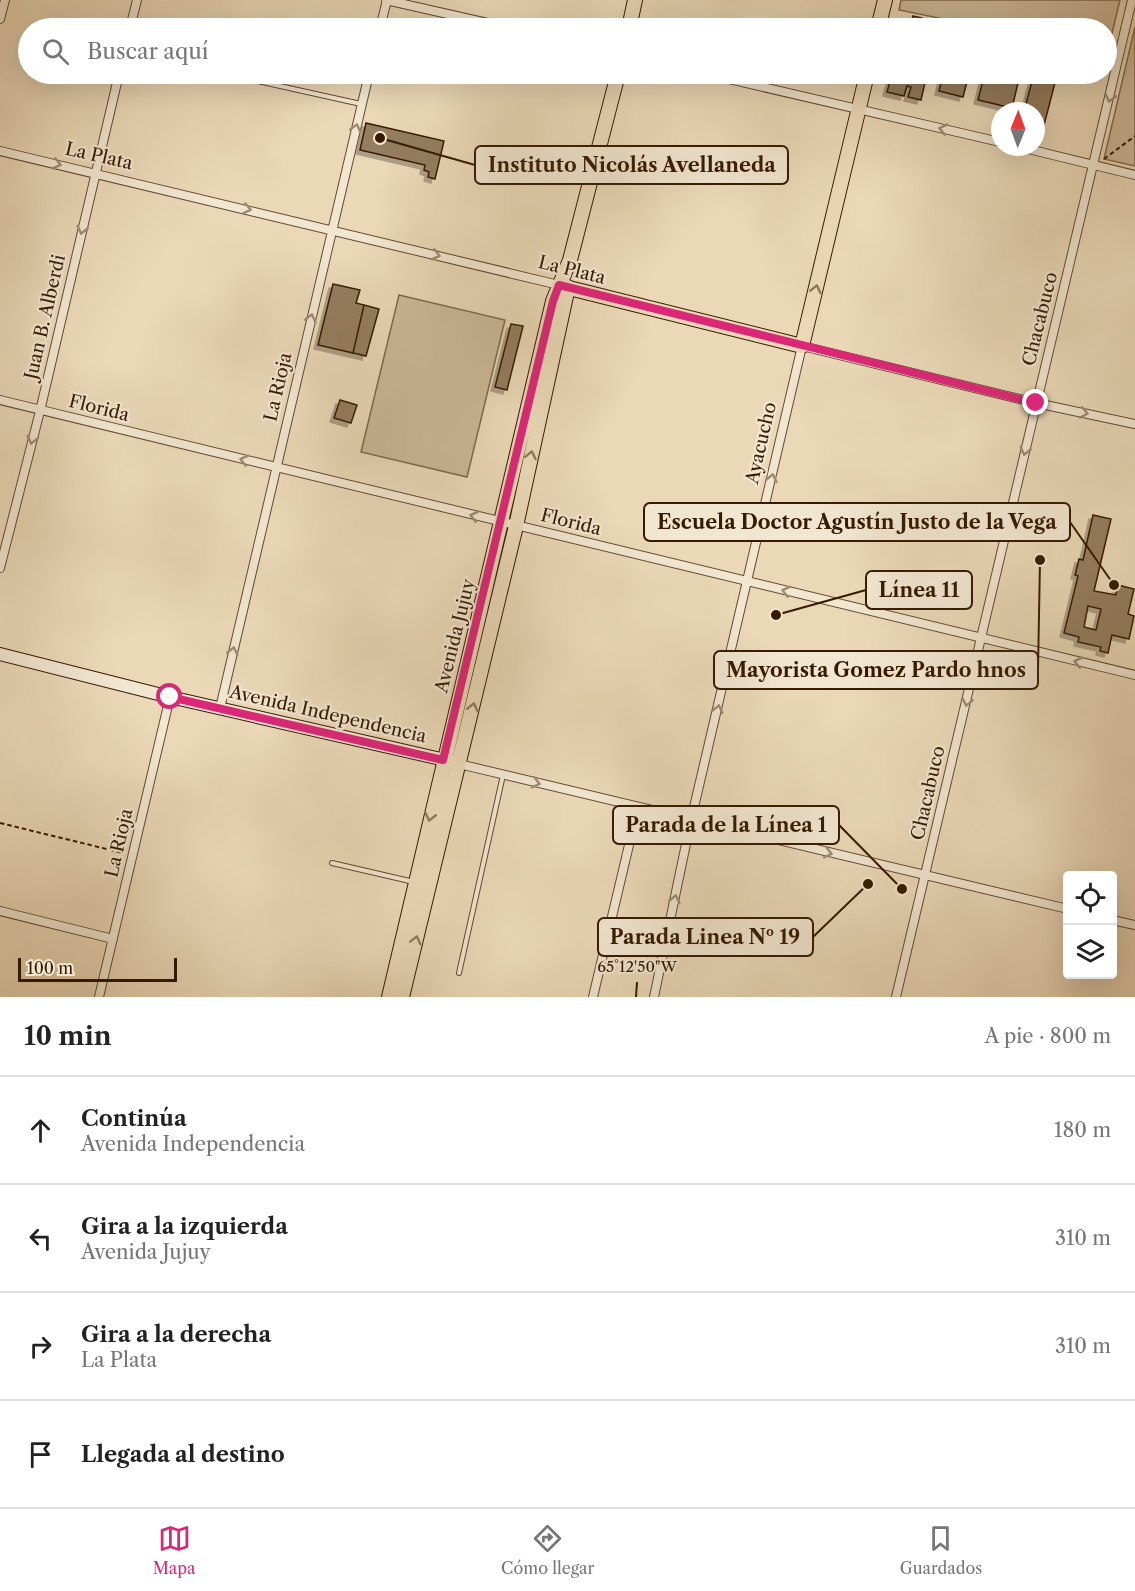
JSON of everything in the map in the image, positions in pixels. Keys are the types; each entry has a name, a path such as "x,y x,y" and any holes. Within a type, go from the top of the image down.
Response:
{"main road":[{"path":"632,18 636,0"},
{"path":"880,18 885,0"},
{"path":"564,286 615,84"},
{"name":"Ayacucho","path":"802,346 865,84"},
{"name":"La Plata","path":"564,286 802,346"},
{"name":"Avenida Jujuy","path":"389,997 553,301 564,286"},
{"name":"Avenida Jujuy","path":"402,997 516,526 564,286"},
{"name":"Avenida Independencia","path":"0,654 170,697 459,764"}],"street":[{"path":"0,19 5,0"},
{"path":"132,18 137,0"},
{"path":"382,18 387,0 466,18"},
{"name":"Chacabuco","path":"1117,67 1132,0"},
{"name":"Juan B. Alberdi","path":"0,568 40,411 117,84"},
{"name":"La Rioja","path":"220,708 367,84"},
{"path":"752,84 991,140"},
{"name":"Chacabuco","path":"896,997 1113,84"},
{"name":"La Plata","path":"0,152 564,286"},
{"path":"1045,153 1135,175"},
{"name":"La Plata","path":"802,346 1036,403 1135,424"},
{"name":"Ayacucho","path":"654,997 691,820 802,346"},
{"name":"Florida","path":"0,400 1135,675"},
{"name":"La Rioja","path":"99,997 170,697"},
{"name":"Avenida Independencia","path":"459,764 1063,908"},
{"path":"593,997 638,807"},
{"path":"0,911 113,939"},
{"path":"1117,921 1135,925"}],"lane":[{"path":"271,84 362,104"},
{"path":"459,973 504,775"},
{"path":"332,863 415,882"}],"path":[{"path":"1104,159 1135,135"},
{"path":"0,823 133,855"}],"shaded area":[{"path":"901,0 1120,0 1116,18 939,18 899,10"},
{"path":"1135,27 1135,166 1104,159"},
{"path":"399,295 505,320 467,477 361,452"}],"building":[{"path":"889,84 925,84 921,100 908,97 911,87 907,86 904,96 887,92"},
{"path":"941,84 966,84 963,97 939,91"},
{"path":"982,84 1018,84 1013,102 991,103 978,100"},
{"path":"1031,84 1055,84 1045,121 1045,102 1026,102"},
{"path":"366,123 444,141 435,179 428,177 429,172 424,170 425,165 360,150"},
{"path":"333,284 360,290 356,303 364,305 353,353 318,345"},
{"path":"364,305 379,309 366,356 353,353"},
{"path":"511,324 523,326 507,390 495,387"},
{"path":"340,400 357,405 351,423 334,418"},
{"path":"1093,515 1111,519 1094,591 1116,595 1118,585 1134,589 1128,614 1134,616 1129,639 1112,635 1108,653 1100,651 1101,647 1078,642 1079,637 1064,633 1078,576 1075,575 1079,559 1083,560","holes":["1088,606 1101,609 1096,630 1084,627"]}],"place":[{"name":"Instituto Nicolás Avellaneda","path":"380,138"},
{"name":"Mayorista Gomez Pardo hnos","path":"1040,560"},
{"name":"Escuela Doctor Agustín Justo de la Vega","path":"1114,585"},
{"name":"Línea 11","path":"776,615"},
{"name":"Parada Linea Nº 19","path":"868,884"},
{"name":"Parada de la Línea 1","path":"902,889"}],"route":[{"path":"170,697 443,760 553,301 559,285 1036,403"}]}
